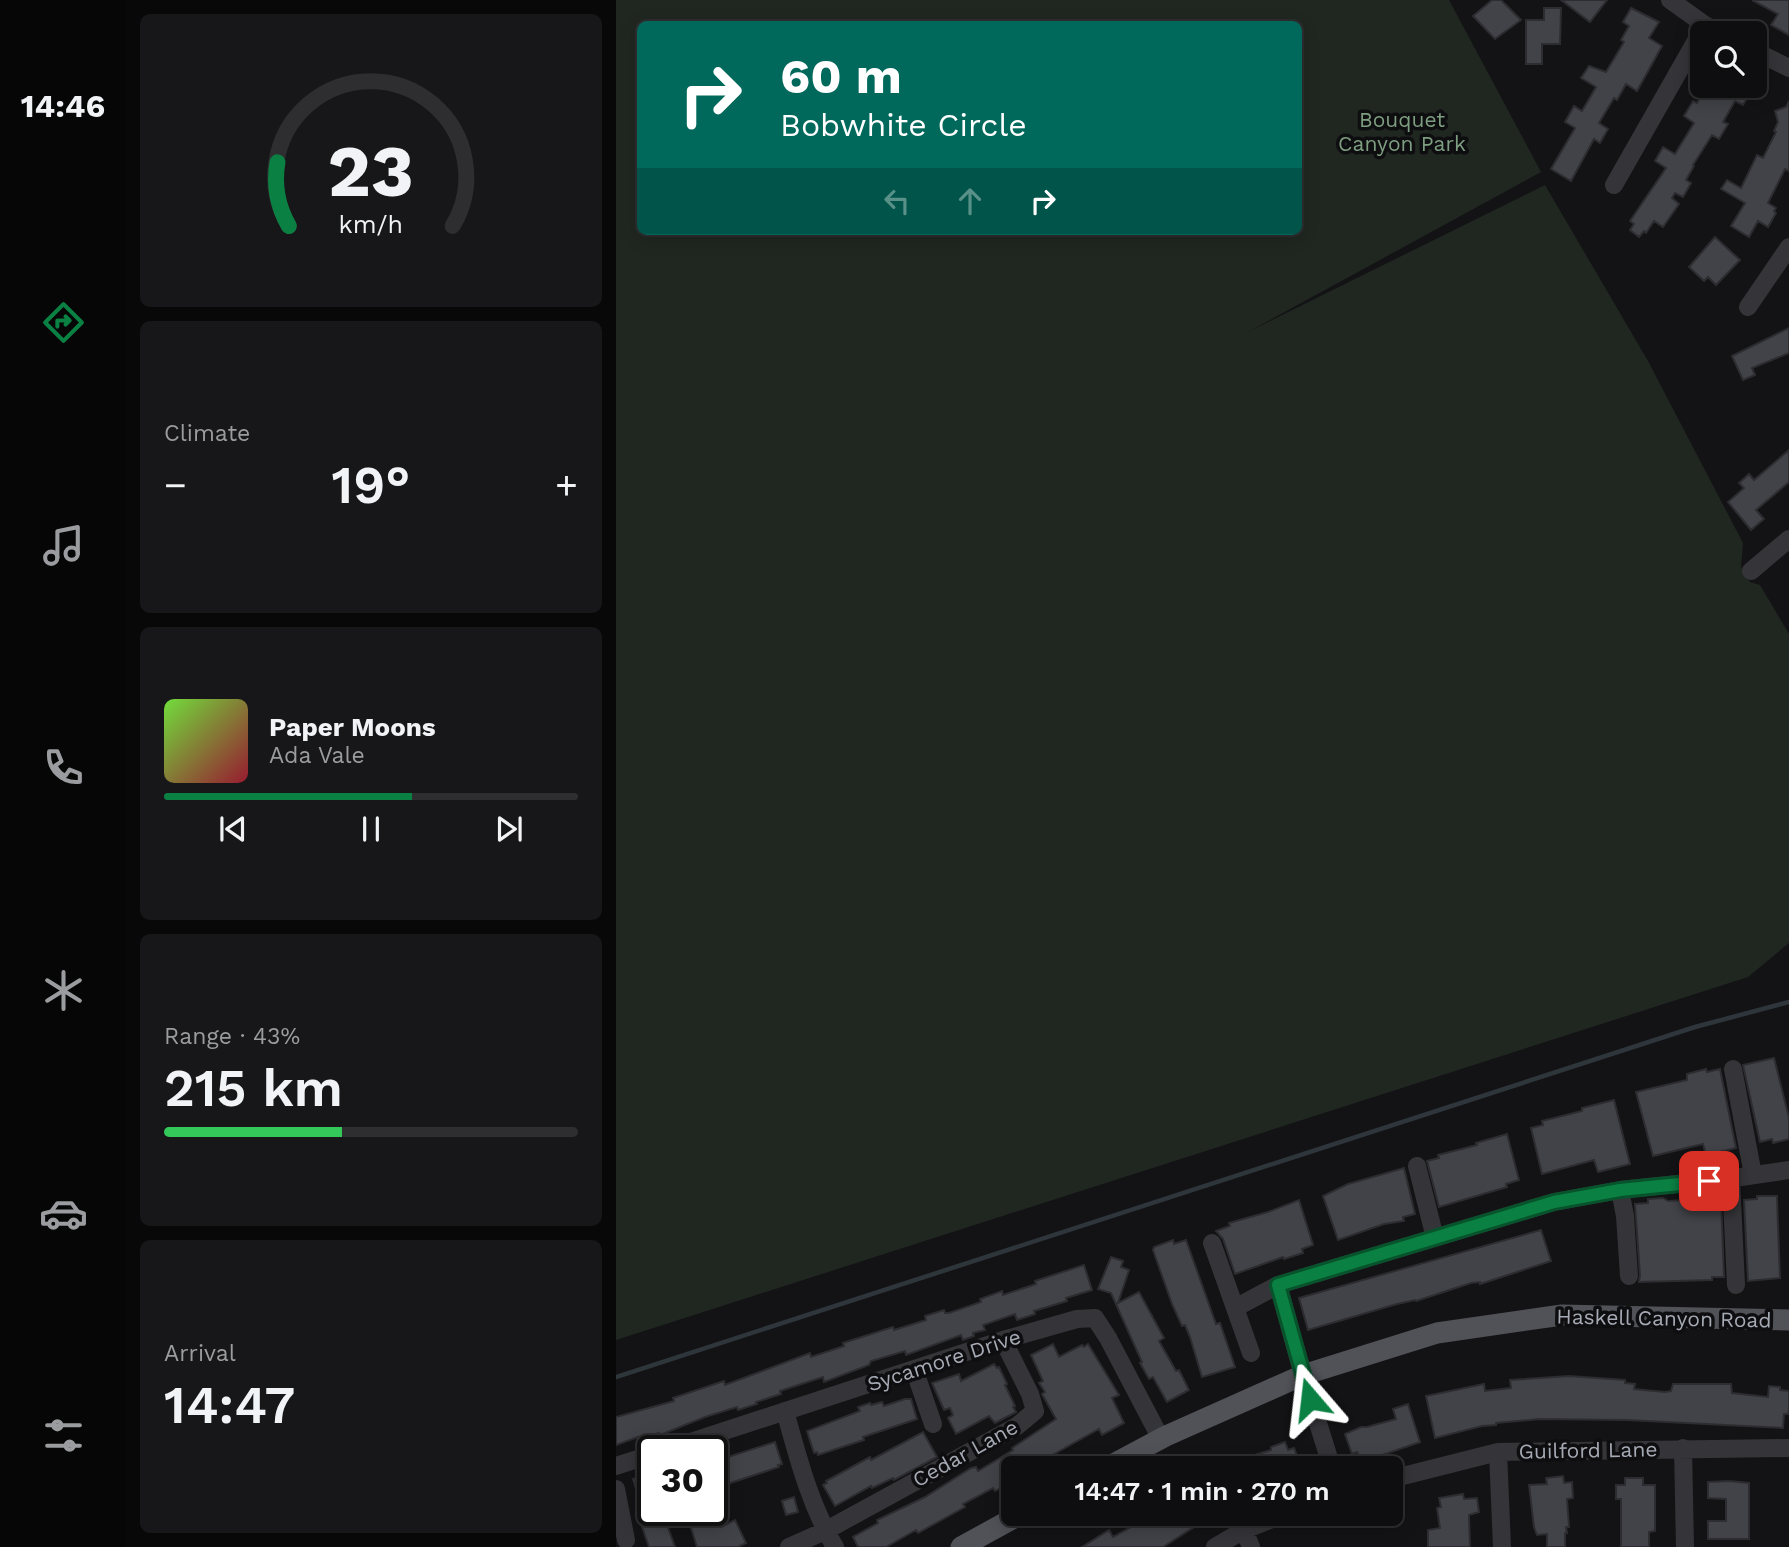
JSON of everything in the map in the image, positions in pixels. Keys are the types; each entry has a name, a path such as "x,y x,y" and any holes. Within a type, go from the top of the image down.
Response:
{"main road":[{"name":"Haskell Canyon Road","path":"1129,1456 1303,1376 1437,1333 1562,1315 1789,1320"},
{"path":"961,1547 1001,1525"}],"street":[{"path":"1670,0 1699,21"},
{"path":"1614,185 1690,51"},
{"path":"1767,57 1789,68"},
{"path":"1748,307 1789,247"},
{"path":"1751,571 1789,538"},
{"path":"1733,1069 1753,1175"},
{"path":"1417,1166 1435,1238"},
{"path":"1235,1308 1278,1285 1554,1202 1620,1190 1789,1170"},
{"path":"1731,1178 1736,1285"},
{"path":"1620,1190 1625,1216 1629,1276"},
{"path":"1212,1243 1251,1353"},
{"path":"1278,1285 1328,1456"},
{"name":"Sycamore Drive","path":"712,1435 1003,1340 1077,1319 1095,1318 1161,1439"},
{"name":"Cedar Lane","path":"825,1531 1017,1426 1035,1411 1030,1394 1003,1340"},
{"path":"914,1369 933,1424"},
{"path":"785,1411 800,1466 825,1531 835,1547"},
{"path":"1683,1448 1685,1547"},
{"name":"Guilford Lane","path":"1403,1476 1498,1452 1789,1448"},
{"path":"1498,1452 1502,1547"},
{"path":"616,1466 637,1459"},
{"path":"616,1489 626,1540"},
{"path":"1215,1547 1254,1526"},
{"path":"1244,1530 1251,1547"},
{"path":"789,1547 825,1531"}],"green space":[{"name":"Bouquet Canyon Park","path":"616,0 1449,0 1541,172 1248,332 1545,185 1648,361 1743,543 1741,567 1750,582 1760,585 1789,634 1789,943 1748,977 616,1340"}],"building":[{"path":"1492,0 1501,0 1521,20 1495,39 1473,16"},
{"path":"1561,0 1607,0 1590,22"},
{"path":"1752,0 1789,0 1789,35 1771,25 1778,14"},
{"path":"1544,8 1561,8 1560,44 1542,44 1542,64 1526,64 1526,20 1544,20"},
{"path":"1631,8 1659,22 1649,38 1662,46 1637,91 1626,84 1617,100 1614,98 1599,123 1608,129 1600,143 1594,139 1571,181 1551,169 1575,128 1565,122 1574,106 1582,111 1596,87 1581,78 1589,66 1606,72 1624,42 1621,40 1629,26 1623,22"},
{"path":"1700,98 1747,98 1743,105 1735,101 1723,122 1728,124 1719,139 1712,135 1693,165 1686,180 1691,183 1683,197 1675,193 1672,198 1679,204 1663,227 1654,221 1646,233 1644,231 1639,237 1630,230 1634,224 1630,221 1666,168 1655,161 1663,147 1675,154 1694,123 1684,116 1693,101 1697,103"},
{"path":"1789,101 1789,171 1785,169 1768,203 1776,208 1776,213 1768,227 1758,221 1749,237 1731,226 1745,203 1721,189 1727,180 1741,188 1757,155 1763,158 1776,132 1774,131 1778,122 1775,111 1786,107"},
{"path":"1715,237 1740,260 1716,285 1708,277 1704,281 1689,267"},
{"path":"1789,328 1789,353 1752,368 1755,375 1743,380 1732,356"},
{"path":"1789,450 1789,482 1756,510 1764,519 1751,530 1728,502 1744,488 1739,483 1749,474 1754,480"},
{"path":"1774,1058 1789,1118 1789,1139 1773,1143 1772,1139 1760,1142 1743,1065"},
{"path":"1706,1069 1707,1072 1720,1069 1736,1148 1706,1155 1703,1144 1653,1156 1636,1092 1687,1080 1687,1074"},
{"path":"1614,1100 1630,1164 1598,1172 1594,1160 1542,1174 1531,1128 1543,1125 1542,1121"},
{"path":"1507,1134 1519,1180 1506,1184 1507,1187 1439,1207 1427,1161 1439,1158 1438,1155"},
{"path":"1404,1168 1415,1214 1403,1217 1404,1221 1384,1224 1338,1240 1323,1196 1348,1184"},
{"path":"1757,1196 1777,1196 1780,1278 1748,1281 1744,1200 1757,1199"},
{"path":"1663,1198 1668,1201 1721,1198 1724,1277 1712,1277 1712,1280 1639,1282 1635,1204 1648,1203 1648,1199"},
{"path":"1299,1200 1313,1245 1302,1249 1303,1253 1235,1274 1223,1239 1216,1231 1230,1226 1229,1223"},
{"path":"1541,1230 1551,1261 1480,1284 1471,1283 1308,1330 1299,1298"},
{"path":"1173,1240 1174,1244 1186,1240 1216,1324 1220,1323 1235,1367 1202,1377 1190,1337 1172,1304 1153,1250 1154,1247"},
{"path":"1111,1257 1123,1261 1121,1267 1129,1270 1118,1303 1139,1292 1164,1338 1159,1341 1189,1390 1167,1402 1153,1377 1149,1379 1140,1363 1142,1362 1111,1293 1098,1289"},
{"path":"1084,1265 1092,1290 1066,1298 1067,1301 1034,1311 1035,1314 1017,1320 1015,1314 983,1325 985,1330 973,1333 974,1336 963,1340 961,1335 906,1355 905,1351 871,1361 869,1365 824,1382 823,1377 780,1391 781,1394 756,1402 757,1404 705,1417 660,1435 637,1435 637,1437 616,1445 616,1417 674,1401 673,1398 724,1381 725,1385 810,1353 811,1357 844,1346 843,1343 893,1327 894,1330 926,1320 925,1316 944,1310 949,1313 981,1302 980,1299 1002,1291 1003,1295 1036,1284 1035,1281"},
{"path":"1053,1344 1059,1357 1088,1344 1119,1395 1112,1398 1124,1423 1102,1435 1099,1429 1051,1456 1003,1456 1056,1419 1042,1394 1045,1392 1039,1383 1043,1381 1031,1355"},
{"path":"994,1364 999,1367 1007,1384 1005,1385 1016,1412 995,1423 989,1416 956,1434 948,1418 953,1415 950,1408 944,1410 932,1383 959,1374 961,1381"},
{"path":"1569,1376 1625,1380 1625,1383 1635,1384 1634,1389 1665,1392 1671,1391 1673,1384 1731,1384 1732,1393 1768,1397 1769,1386 1780,1387 1780,1390 1789,1391 1789,1410 1788,1414 1784,1414 1783,1428 1627,1420 1539,1419 1496,1423 1435,1438 1426,1396 1484,1384 1485,1391 1511,1388 1510,1380"},
{"path":"911,1399 917,1419 863,1437 864,1440 818,1455 817,1452 814,1453 807,1431 860,1411 858,1407 870,1403 882,1402 884,1406"},
{"path":"1408,1404 1420,1442 1379,1456 1359,1456 1357,1452 1352,1454 1345,1434 1361,1427 1396,1419 1393,1409"},
{"path":"923,1432 937,1457 894,1480 893,1478 872,1488 871,1486 835,1506 823,1485 826,1481"},
{"path":"775,1442 782,1464 728,1484 728,1457"},
{"path":"1285,1442 1288,1450 1294,1448 1297,1456 1252,1456 1271,1450 1271,1447"},
{"path":"1001,1457 1001,1488 995,1491 993,1488 918,1533 916,1530 886,1547 858,1547 853,1537 878,1523 877,1520 925,1497 971,1468 976,1467 978,1471"},
{"path":"1563,1476 1564,1483 1572,1482 1573,1498 1567,1499 1569,1527 1566,1527 1565,1547 1547,1547 1547,1534 1537,1535 1534,1527 1529,1485 1547,1484 1546,1478"},
{"path":"1625,1478 1643,1478 1643,1485 1655,1485 1655,1531 1649,1532 1649,1547 1621,1547 1621,1499 1616,1499 1616,1485 1625,1485"},
{"path":"1708,1482 1749,1483 1749,1539 1708,1539 1708,1521 1726,1521 1726,1499 1708,1498"},
{"path":"1463,1494 1464,1499 1477,1498 1479,1512 1469,1515 1470,1547 1428,1547 1428,1530 1440,1528 1437,1508 1441,1507 1439,1498"},
{"path":"794,1497 798,1512 786,1515 782,1501"},
{"path":"735,1520 746,1543 738,1547 697,1547 690,1526 721,1527 728,1526"},
{"path":"642,1526 667,1526 675,1547 649,1547"},
{"path":"1133,1526 1196,1526 1163,1547 1082,1547 1109,1530 1113,1537"}],"waterway":[{"path":"616,1377 1695,1027 1789,1002"}],"route":[{"path":"1310,1399 1278,1285 1554,1202 1620,1190 1709,1181"}]}
